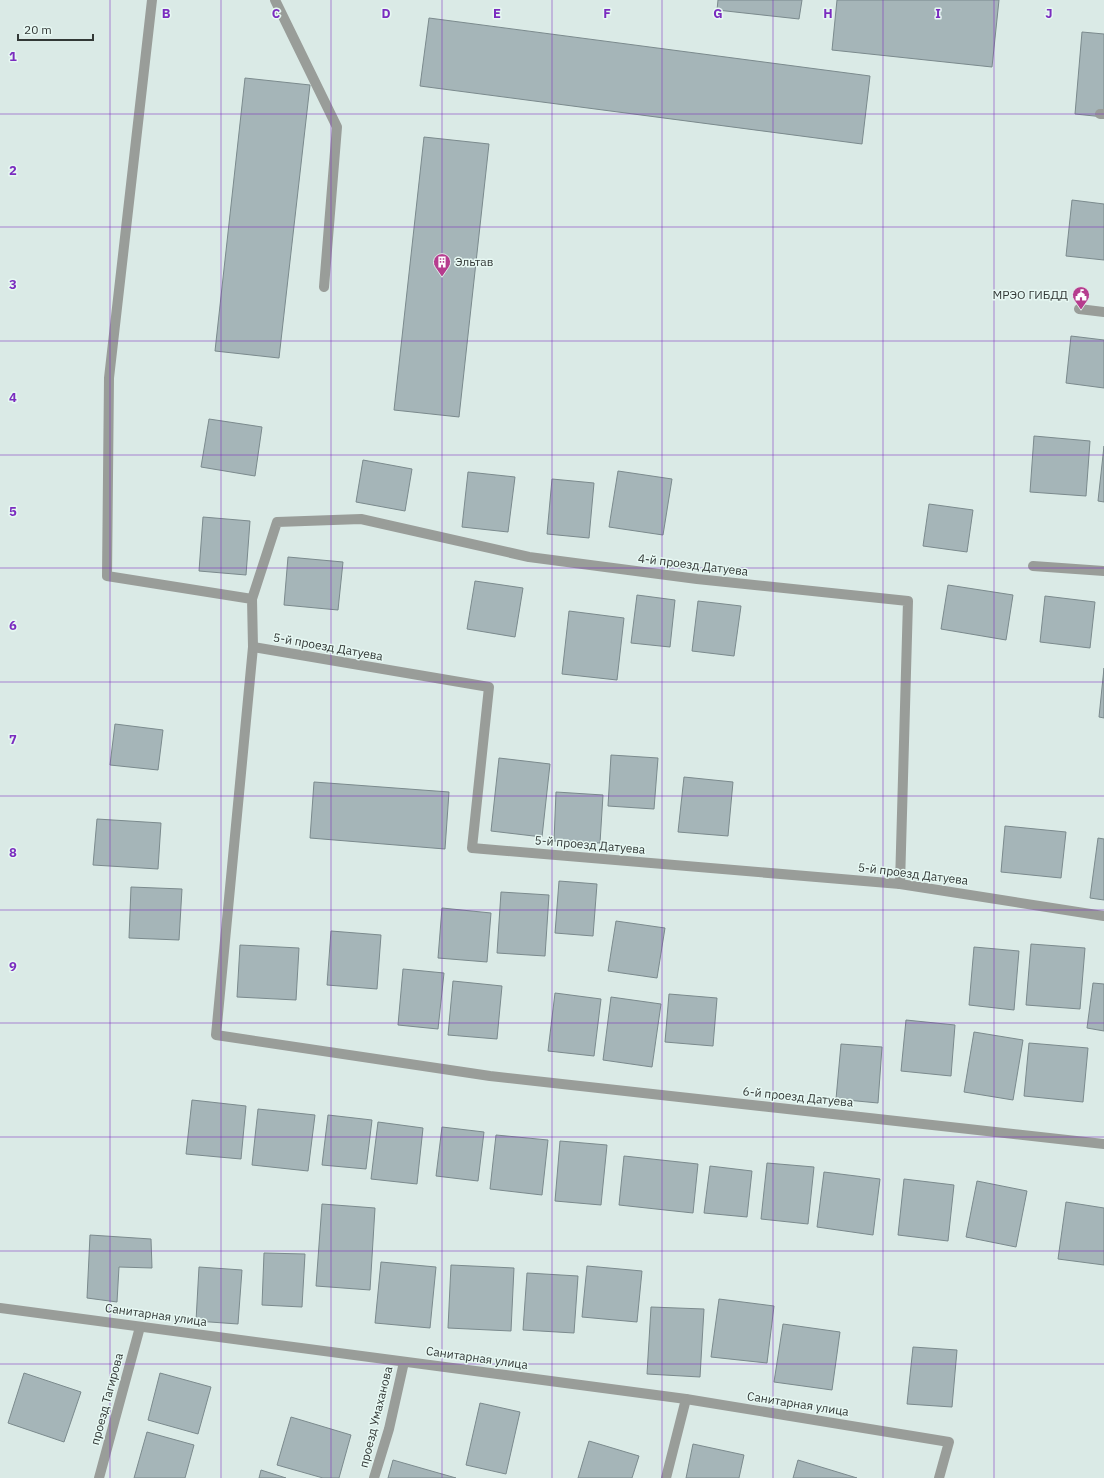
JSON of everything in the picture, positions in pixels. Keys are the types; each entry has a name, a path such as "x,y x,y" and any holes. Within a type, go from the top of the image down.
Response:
{"street":[{"path":"152,0 109,378 107,576 252,599 252,647"},
{"path":"275,0 337,127 324,287"},
{"path":"1079,309 1104,312"},
{"name":"4-й проезд Датуева","path":"252,599 277,522 361,519 529,557 697,579 908,601 900,884"},
{"path":"1033,566 1104,571"},
{"name":"5-й проезд Датуева","path":"252,647 489,687 472,848 900,884 1104,916"},
{"name":"6-й проезд Датуева","path":"252,647 216,1035 490,1076 1104,1144"},
{"name":"Санитарная улица","path":"0,1308 686,1399 949,1442 939,1478"},
{"name":"проезд Тагирова","path":"99,1478 140,1327"},
{"name":"проезд Умаханова","path":"374,1478 389,1429 404,1362"},
{"path":"666,1478 686,1399"}],"building":[{"path":"718,0 802,0 799,19 717,10"},
{"path":"837,0 999,0 992,67 832,50"},
{"path":"429,18 870,76 862,144 420,86"},
{"path":"1082,32 1104,34 1104,117 1075,114"},
{"path":"245,78 310,85 279,358 215,351"},
{"name":"Эльтав","path":"424,137 489,144 459,417 394,410"},
{"path":"1072,200 1104,204 1104,260 1066,256"},
{"path":"1071,336 1104,340 1104,388 1066,383"},
{"path":"209,419 262,427 255,476 201,467"},
{"path":"1034,436 1090,441 1086,496 1030,492"},
{"path":"1104,446 1104,502 1098,501"},
{"path":"363,460 412,469 405,511 356,502"},
{"path":"618,471 672,479 663,535 609,527"},
{"path":"468,472 515,477 508,532 462,527"},
{"path":"552,479 594,483 589,538 547,534"},
{"path":"929,504 973,510 967,552 923,546"},
{"path":"203,517 250,521 246,575 199,571"},
{"path":"288,557 343,562 338,610 284,605"},
{"path":"475,581 523,588 515,637 467,629"},
{"path":"948,585 1013,595 1006,640 941,629"},
{"path":"637,595 675,600 670,647 631,643"},
{"path":"1045,596 1095,602 1090,648 1040,642"},
{"path":"698,601 741,606 734,656 692,651"},
{"path":"569,611 624,618 617,680 562,674"},
{"path":"1104,668 1104,718 1099,717"},
{"path":"115,724 163,730 158,770 110,765"},
{"path":"611,755 658,758 654,809 608,806"},
{"path":"499,758 550,764 542,837 491,831"},
{"path":"684,777 733,782 728,836 678,832"},
{"path":"314,782 449,792 445,849 310,838"},
{"path":"556,792 603,795 600,843 554,841"},
{"path":"97,819 161,823 158,869 93,865"},
{"path":"1005,826 1066,832 1061,878 1001,872"},
{"path":"1098,838 1104,839 1104,900 1090,898"},
{"path":"559,881 597,884 593,936 555,933"},
{"path":"131,887 182,889 179,940 129,938"},
{"path":"501,892 549,895 545,956 497,953"},
{"path":"442,908 491,913 487,962 438,958"},
{"path":"616,921 665,928 657,978 608,971"},
{"path":"331,931 381,935 377,989 327,985"},
{"path":"1031,944 1085,948 1080,1009 1026,1005"},
{"path":"240,945 299,948 296,1000 237,997"},
{"path":"974,947 1019,951 1014,1010 969,1005"},
{"path":"403,969 444,973 438,1029 398,1025"},
{"path":"453,981 502,986 497,1039 448,1035"},
{"path":"1093,983 1104,984 1104,1031 1087,1028"},
{"path":"555,993 601,999 594,1056 548,1051"},
{"path":"669,994 717,998 713,1046 665,1042"},
{"path":"611,997 661,1004 652,1067 603,1060"},
{"path":"906,1020 955,1025 951,1076 901,1071"},
{"path":"974,1032 1023,1040 1013,1100 964,1092"},
{"path":"1029,1043 1088,1048 1083,1102 1024,1096"},
{"path":"841,1044 882,1047 878,1103 836,1099"},
{"path":"192,1100 246,1106 241,1159 186,1154"},
{"path":"258,1109 315,1115 308,1171 252,1165"},
{"path":"328,1115 372,1120 366,1169 322,1165"},
{"path":"378,1122 423,1128 417,1184 371,1179"},
{"path":"442,1127 484,1132 478,1181 436,1176"},
{"path":"496,1135 548,1140 542,1195 490,1189"},
{"path":"560,1141 607,1145 601,1205 555,1201"},
{"path":"624,1156 698,1164 693,1213 619,1205"},
{"path":"767,1163 814,1167 808,1224 761,1219"},
{"path":"710,1166 752,1171 747,1217 704,1213"},
{"path":"824,1172 880,1179 873,1235 817,1227"},
{"path":"904,1179 954,1185 948,1241 898,1235"},
{"path":"977,1181 1027,1191 1016,1247 966,1237"},
{"path":"1066,1202 1104,1208 1104,1265 1058,1259"},
{"path":"322,1204 375,1208 370,1290 316,1286"},
{"path":"90,1235 151,1239 152,1268 119,1267 117,1302 87,1298"},
{"path":"264,1253 305,1254 302,1307 262,1305"},
{"path":"381,1262 436,1267 430,1328 375,1323"},
{"path":"451,1265 514,1268 511,1331 448,1328"},
{"path":"587,1266 642,1271 637,1322 582,1317"},
{"path":"199,1267 242,1270 238,1324 196,1321"},
{"path":"527,1273 578,1276 574,1333 523,1330"},
{"path":"719,1299 774,1306 767,1363 711,1357"},
{"path":"651,1307 704,1309 700,1377 647,1374"},
{"path":"783,1324 840,1332 832,1390 774,1382"},
{"path":"913,1347 957,1350 952,1407 907,1404"},
{"path":"24,1373 81,1392 64,1442 8,1423"},
{"path":"160,1373 211,1387 198,1434 148,1420"},
{"path":"480,1403 520,1412 506,1474 466,1465"},
{"path":"291,1417 351,1435 339,1478 323,1478 277,1465"},
{"path":"147,1432 194,1445 185,1478 134,1478"},
{"path":"589,1441 639,1456 632,1478 578,1478"},
{"path":"693,1444 744,1455 739,1478 686,1478"},
{"path":"393,1460 456,1478 388,1478"},
{"path":"798,1460 857,1478 793,1478"},
{"path":"261,1470 286,1478 259,1478"}],"place":[{"name":"Эльтав","path":"442,277"},
{"name":"МРЭО ГИБДД","path":"1081,310"}]}
